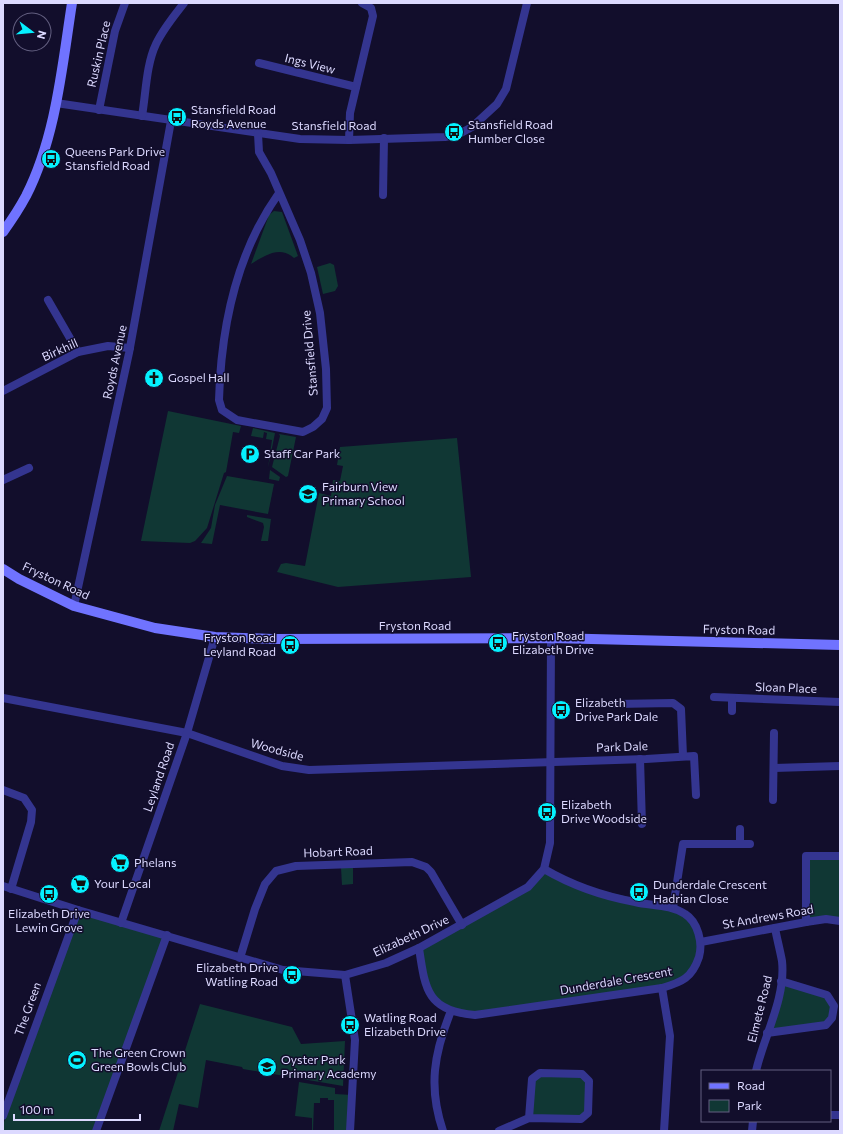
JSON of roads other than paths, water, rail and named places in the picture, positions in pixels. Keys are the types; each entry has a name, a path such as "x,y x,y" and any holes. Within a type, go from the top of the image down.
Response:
{"street":[{"path":"3,232 26,195 43,154 56,104 72,3"},
{"name":"Ruskin Place","path":"99,110 115,30 125,3"},
{"path":"142,116 151,60 156,45 163,31 184,3"},
{"path":"349,140 350,113 373,16 371,8 362,3"},
{"name":"Stansfield Road","path":"56,104 300,139 349,140 445,137 459,134 482,119 497,104 506,89 527,3"},
{"name":"Ings View","path":"259,63 356,88"},
{"name":"Royds Avenue","path":"74,606 130,348 171,121"},
{"name":"Stansfield Drive","path":"258,134 259,152 279,193 300,240 311,273 320,313 326,369 327,408 322,419 313,427 303,432 237,420 222,410 219,400 226,331 240,268 264,215 279,193"},
{"path":"383,195 384,138"},
{"path":"48,300 78,352"},
{"name":"Birkhill","path":"3,391 78,352 108,346 130,348"},
{"path":"3,480 29,468"},
{"name":"Fryston Road","path":"3,570 74,606 155,628 215,637 303,639 551,638 840,645"},
{"name":"Leyland Road","path":"121,923 187,732 215,637"},
{"name":"Elizabeth Drive","path":"7,887 121,923 167,935 283,970 345,975 386,963 419,948 462,926 528,887 544,869 550,843 551,638"},
{"name":"Woodside","path":"3,698 187,732 282,766 309,770 551,761"},
{"name":"Sloan Place","path":"714,698 840,702"},
{"path":"732,698 732,712"},
{"path":"616,704 673,703 681,709 683,756"},
{"path":"773,800 774,733"},
{"name":"Park Dale","path":"551,761 694,756 696,795"},
{"path":"640,759 642,824"},
{"path":"774,768 840,766"},
{"path":"3,790 24,798 32,810 30,822 7,887"},
{"path":"740,829 740,844"},
{"path":"673,908 683,844 750,844"},
{"path":"806,922 806,856 840,856"},
{"name":"Hobart Road","path":"240,958 255,909 265,884 276,871 296,866 412,862 419,864 432,872 462,926"},
{"path":"544,869 567,882 596,893 635,902 673,908 686,914 696,927 702,942"},
{"name":"The Green","path":"3,1116 78,910"},
{"name":"St Andrews Road","path":"702,942 806,922 826,919 840,921"},
{"name":"Elmete Road","path":"756,1070 768,1033 781,980 782,961 774,928"},
{"path":"96,1131 167,935"},
{"name":"Dunderdale Crescent","path":"419,948 424,983 432,996 451,1011 475,1015 662,988 680,983 688,977 695,967 702,942"},
{"path":"345,975 355,1040 350,1131"},
{"path":"768,1033 826,1025 832,1018 834,1006 827,995 781,980"},
{"path":"662,988 670,1036 664,1131"},
{"path":"443,1131 435,1106 433,1085 435,1062 444,1028 451,1011"},
{"path":"498,1131 529,1118 581,1119 588,1113 589,1081 582,1074 540,1073 532,1079 529,1118"}],"place":[{"name":"Stansfield Road Royds Avenue","path":"177,117"},
{"name":"Stansfield Road Humber Close","path":"454,132"},
{"name":"Queens Park Drive Stansfield Road","path":"51,159"},
{"name":"Gospel Hall","path":"154,378"},
{"name":"Staff Car Park","path":"250,454"},
{"name":"Fairburn View Primary School","path":"308,494"},
{"name":"Fryston Road Elizabeth Drive","path":"498,643"},
{"name":"Fryston Road Leyland Road","path":"290,645"},
{"name":"Elizabeth Drive Park Dale","path":"561,710"},
{"name":"Elizabeth Drive Woodside","path":"547,812"},
{"name":"Phelans","path":"120,863"},
{"name":"Your Local","path":"80,884"},
{"name":"Dunderdale Crescent Hadrian Close","path":"639,892"},
{"name":"Elizabeth Drive Lewin Grove","path":"49,894"},
{"name":"Elizabeth Drive Watling Road","path":"292,975"},
{"name":"Watling Road Elizabeth Drive","path":"350,1025"},
{"name":"The Green Crown Green Bowls Club","path":"77,1060"},
{"name":"Oyster Park Primary Academy","path":"267,1067"}]}
